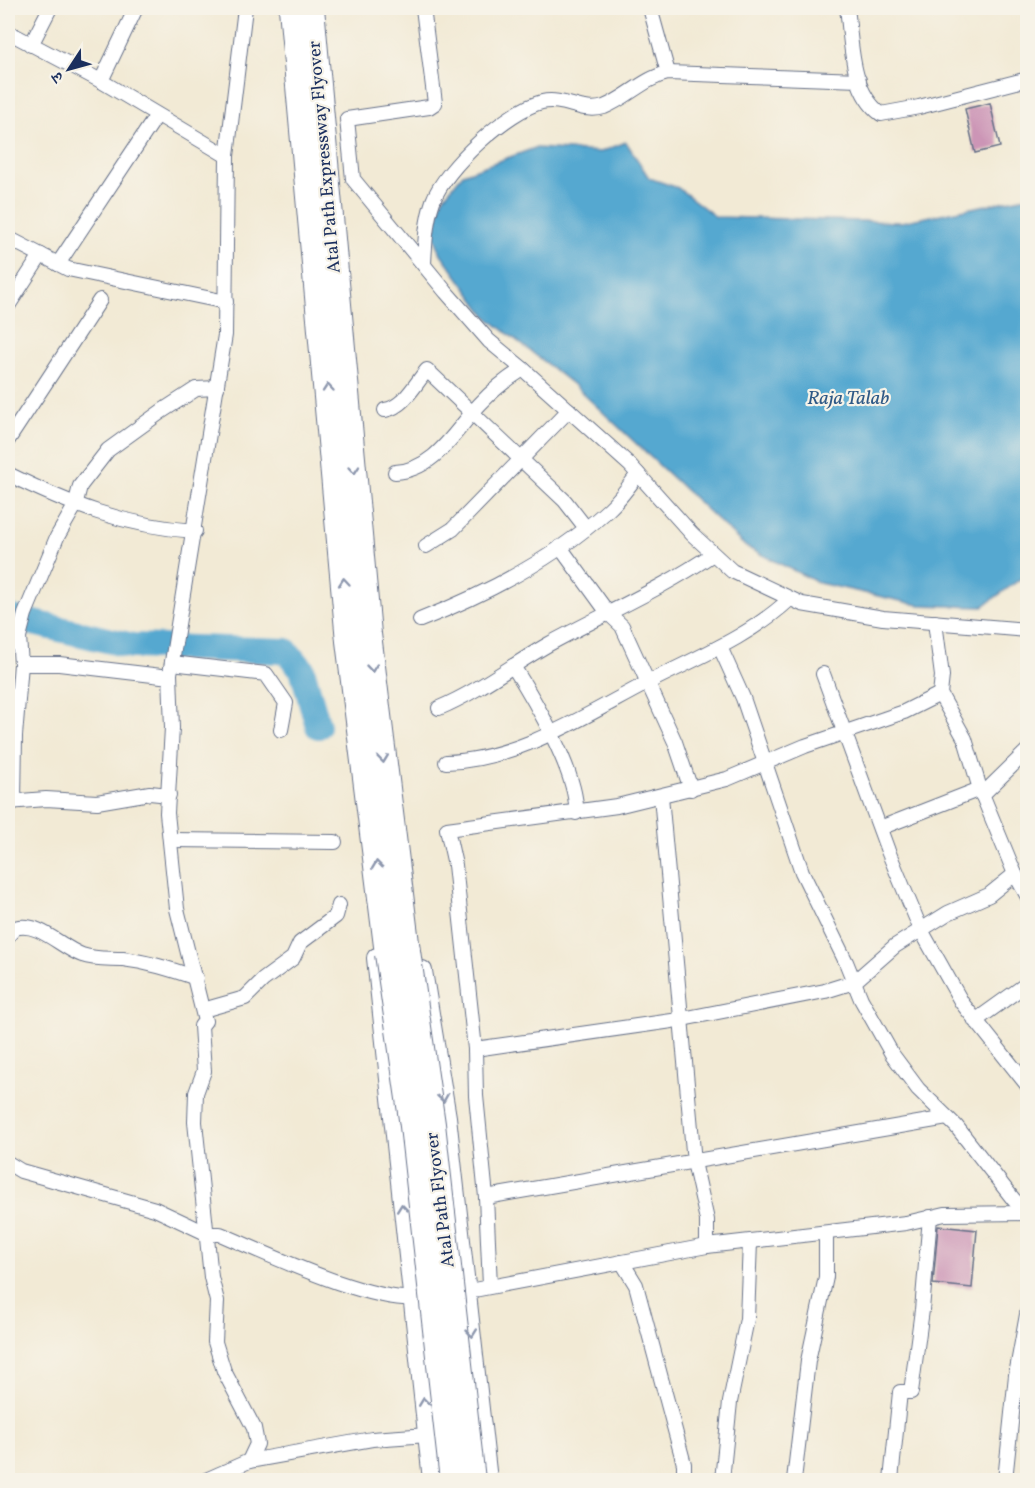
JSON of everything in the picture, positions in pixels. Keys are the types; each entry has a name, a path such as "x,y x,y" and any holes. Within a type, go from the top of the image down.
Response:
{"highway":[{"name":"Atal Path Expressway Flyover","path":"292,8 319,188"},
{"name":"Atal Path Expressway Flyover","path":"311,8 319,188 358,637"},
{"name":"Atal Path Flyover","path":"358,637 398,952 415,1138 453,1480"},
{"name":"Atal Path Flyover","path":"398,952 432,1124 472,1480"}],"street":[{"path":"31,45 50,8"},
{"path":"101,81 136,8"},
{"path":"245,8 227,156 225,335 171,670 172,728 167,813 177,909 205,1021 201,1026 200,1034 204,1071 196,1093 195,1122 211,1277 217,1300 214,1342 224,1371 254,1428 257,1444 249,1461"},
{"path":"281,8 297,155 330,307"},
{"path":"323,8 332,107 330,307"},
{"path":"423,8 435,103 429,107 347,119 353,179 489,341 638,474 732,572 802,604 844,612 1028,630"},
{"path":"650,8 668,73"},
{"path":"847,8 859,81 869,105 881,114 919,107 1028,79"},
{"path":"8,32 101,81 227,156"},
{"path":"423,264 425,238 433,201 450,171 501,125 539,102 556,99 586,109 603,107 649,80 668,73 859,81"},
{"path":"58,264 157,115"},
{"path":"8,238 68,268 226,303"},
{"path":"8,306 41,255"},
{"path":"8,440 100,300"},
{"path":"395,472 408,471 425,464 447,444 472,413 505,380 523,369"},
{"path":"385,410 393,409 402,402 427,370 566,501 586,528"},
{"path":"169,795 150,793 97,802 46,799 11,802 21,664 19,637 25,614 57,537 75,506 81,486 108,450 196,389 217,388"},
{"path":"426,546 453,529 484,494 523,460 569,410"},
{"path":"8,474 75,506 121,520 195,531"},
{"path":"420,620 450,608 560,547 610,508 638,474"},
{"path":"560,547 608,613 622,627 675,742 691,789"},
{"path":"439,708 465,698 513,666 684,574 713,554"},
{"path":"446,762 459,762 514,748 550,732 747,633 789,599"},
{"path":"935,622 942,676 940,694 965,739 981,792 1015,874 1028,897"},
{"path":"720,647 743,698 802,872 892,1054 918,1089 947,1118 1014,1200 1028,1212"},
{"path":"21,664 266,674 286,703 281,730"},
{"path":"513,666 550,732 577,799 576,813"},
{"path":"823,674 880,828 921,930 962,1004 1028,1086"},
{"path":"490,1286 486,1197 476,1096 475,1049 454,865 447,829 576,813 691,789 727,779 844,732 904,712 940,694"},
{"path":"880,828 981,792 1028,750"},
{"path":"661,796 694,1162 707,1220 707,1246"},
{"path":"171,840 335,842"},
{"path":"475,1049 588,1035 680,1020 825,991 854,981 874,961 948,913 989,895 1015,874"},
{"path":"203,1010 245,998 263,980 293,958 300,943 336,916 339,905"},
{"path":"433,1480 376,944 394,921 417,939 446,1117 487,1480"},
{"path":"8,936 15,928 32,927 81,955 103,960 123,959 176,970 196,978"},
{"path":"975,1021 1028,983"},
{"path":"486,1197 947,1118"},
{"path":"8,1163 21,1171 155,1209 208,1234 220,1234 359,1289 412,1299 467,1292 707,1246 826,1234 906,1223 945,1214 1028,1212"},
{"path":"891,1480 900,1392 910,1392 922,1310 930,1217"},
{"path":"794,1480 808,1361 825,1277 826,1234"},
{"path":"722,1480 730,1402 747,1319 750,1242"},
{"path":"622,1262 636,1285 684,1464 684,1480"},
{"path":"1005,1480 1016,1375 1028,1309"},
{"path":"206,1480 249,1461 372,1439 428,1435"}],"water":[{"name":"Raja Talab","path":"626,142 649,178 678,188 716,217 901,222 1027,197 1027,574 982,607 919,605 819,583 746,547 575,386 488,318 441,254 434,236 442,199 463,174 535,148 601,152"}],"building":[{"path":"990,103 1000,147 975,153 965,109"},
{"path":"938,1226 977,1230 972,1288 933,1284"}],"waterway":[{"path":"8,617 133,646 286,651 302,669 318,726"}]}
